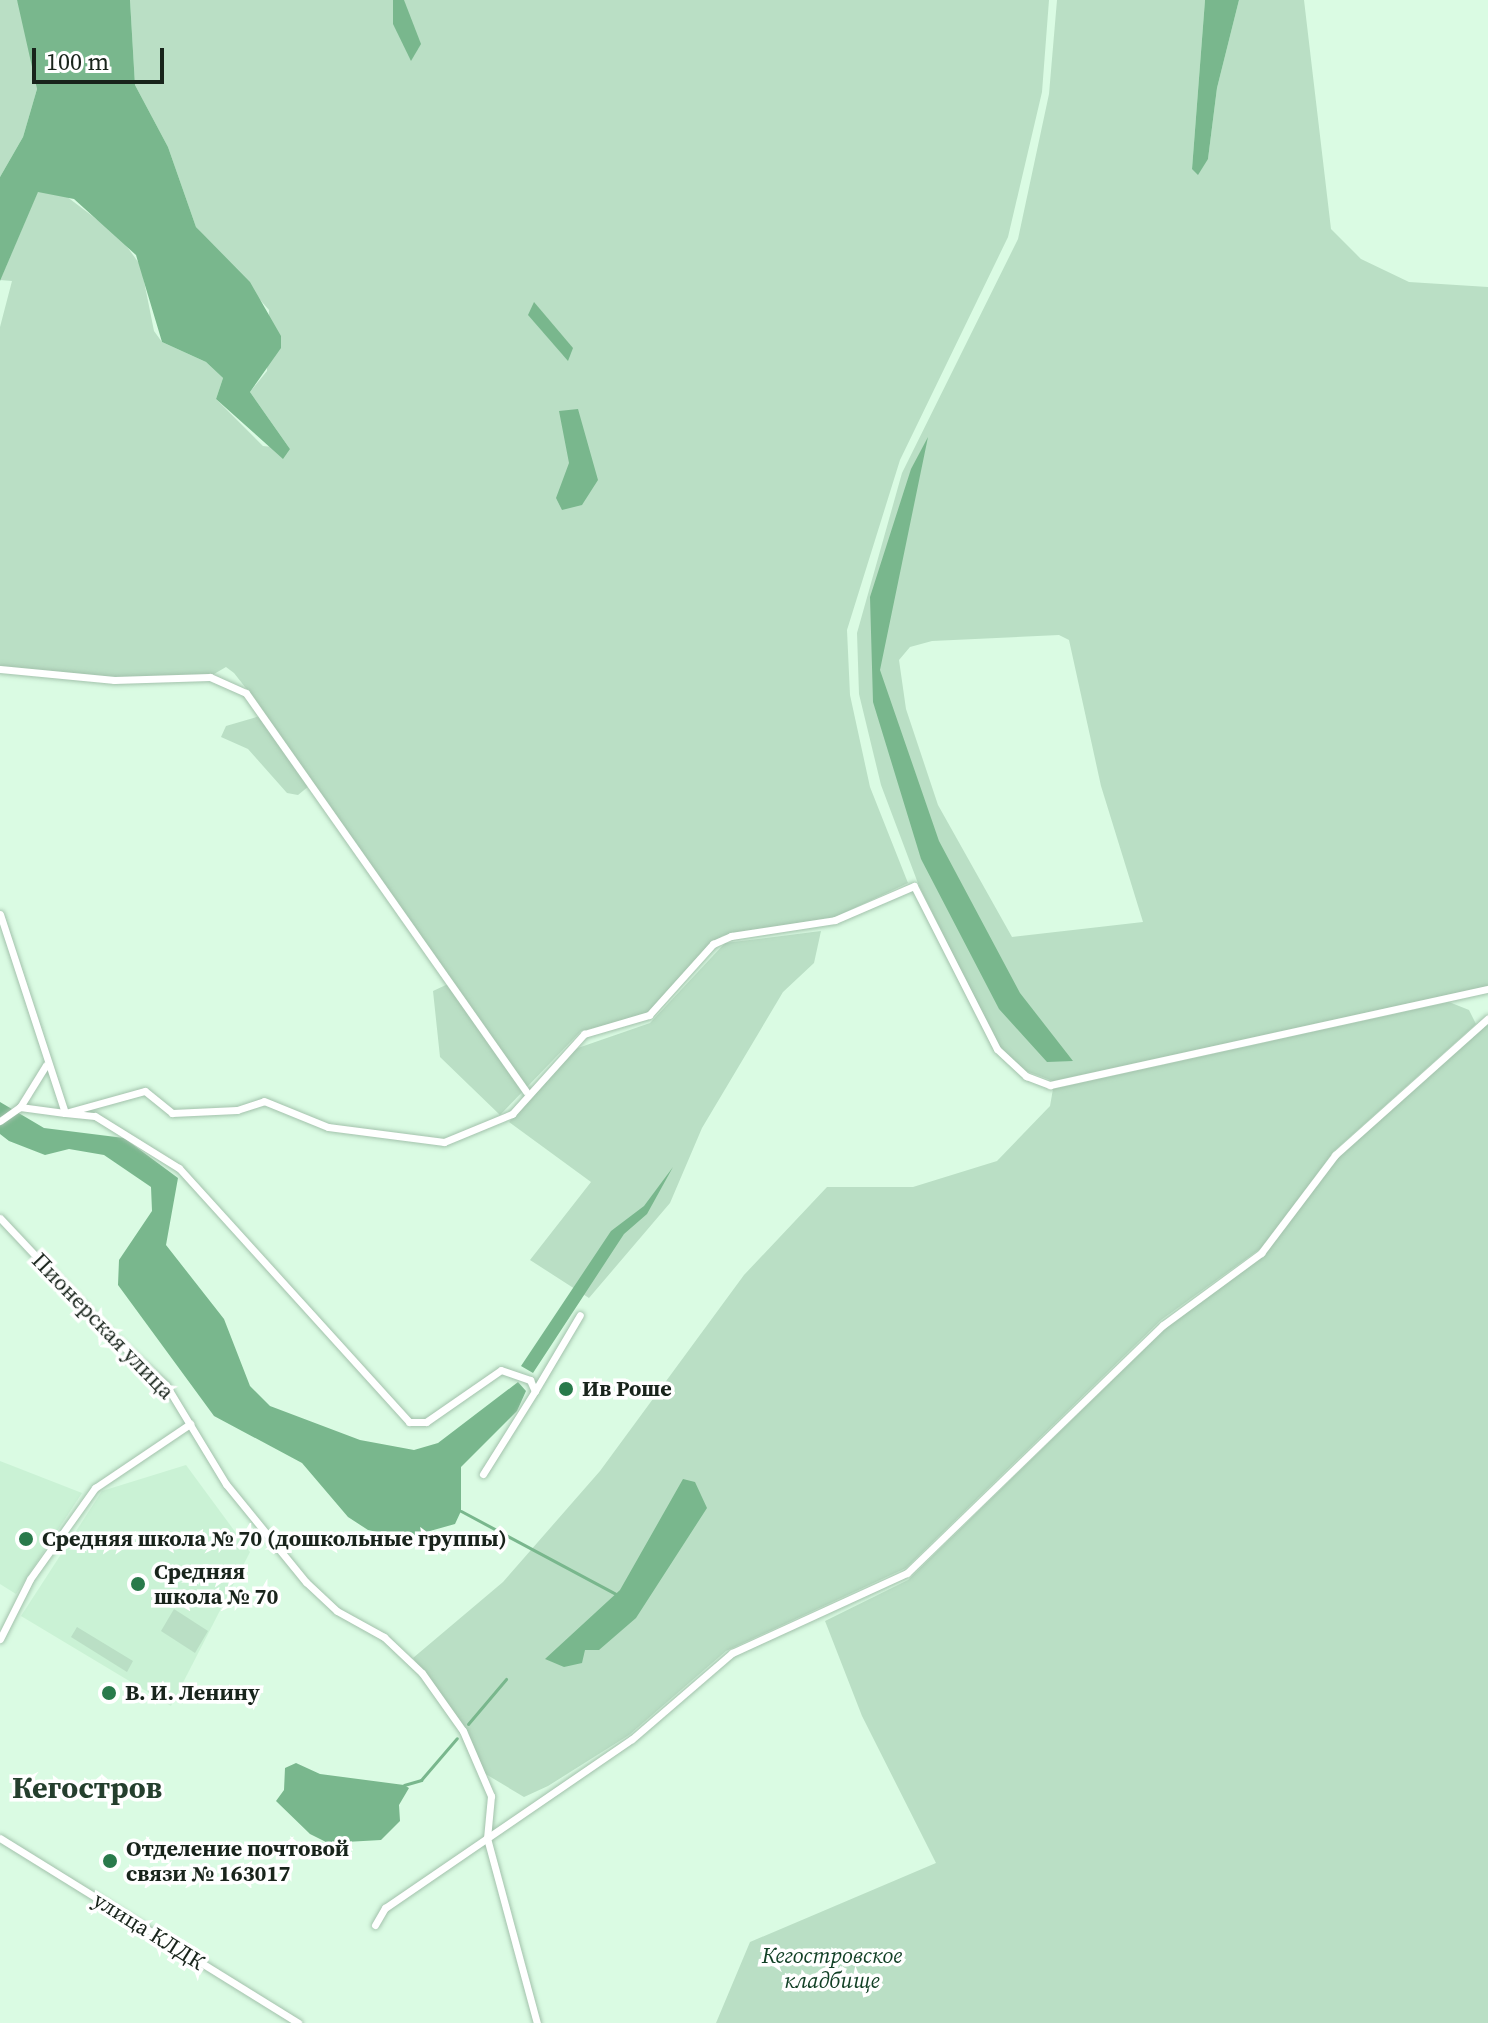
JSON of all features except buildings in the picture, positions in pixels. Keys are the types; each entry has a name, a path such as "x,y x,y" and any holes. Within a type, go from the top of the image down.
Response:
{"street":[{"path":"0,669 114,680 210,677 246,693 526,1092"},
{"path":"65,1113 145,1091 172,1113 237,1110 264,1101 328,1127 444,1142 512,1114 526,1092 584,1034 649,1015 713,944 731,936 835,920 914,886 997,1049 1026,1076 1050,1085 1488,989"},
{"path":"0,914 46,1065 65,1113"},
{"path":"375,1925 385,1908 632,1739 732,1653 907,1573 1163,1325 1261,1253 1335,1155 1488,1018"},
{"path":"0,1121 20,1107 46,1065"},
{"path":"20,1107 95,1116 179,1168 409,1422 426,1422 479,1380 501,1370 516,1371 535,1391"},
{"name":"Пионерская улица","path":"0,1218 108,1333 166,1385 199,1439 306,1582 337,1611 384,1637 422,1673 463,1731 491,1796 487,1838"},
{"path":"483,1474 580,1315"},
{"path":"0,1639 30,1579 95,1488 190,1424"},
{"name":"улица КЛДК","path":"0,1838 298,2023"},
{"path":"487,1838 537,2023"}],"shaded area":[{"path":"17,0 130,0 135,85 168,147 196,227 250,282 281,336 281,348 250,392 290,449 283,459 216,399 223,378 206,362 162,342 136,255 74,199 38,192 0,281 0,177 23,137 37,89"},
{"path":"393,0 404,0 421,44 411,61 393,24"},
{"path":"1205,0 1239,0 1217,88 1208,159 1198,175 1192,169"},
{"path":"534,302 573,348 568,361 528,315"},
{"path":"578,409 598,480 582,505 562,510 556,498 569,463 559,411"},
{"path":"928,437 880,670 939,841 1020,993 1073,1061 1047,1062 999,1009 921,859 873,702 870,597 911,469"},
{"path":"0,1102 44,1128 124,1138 178,1178 166,1245 224,1319 250,1386 270,1406 360,1440 414,1450 438,1443 518,1382 526,1391 517,1411 461,1467 461,1511 455,1524 405,1538 368,1530 348,1517 302,1463 214,1416 118,1285 119,1260 152,1211 151,1187 104,1155 69,1149 45,1155 9,1141 0,1134"},
{"path":"673,1167 647,1214 624,1234 533,1373 521,1366 611,1231 644,1206"},
{"name":"Средняя школа № 70 (дошкольные группы)","path":"0,1461 82,1493 16,1594 0,1584"},
{"name":"Средняя школа № 70","path":"186,1465 250,1552 171,1706 21,1616 102,1491"},
{"path":"683,1479 695,1482 707,1508 636,1618 599,1650 585,1650 582,1663 564,1667 545,1659 620,1590"},
{"path":"296,1763 320,1774 404,1785 409,1788 399,1805 400,1821 381,1840 328,1843 310,1834 276,1801 284,1790 285,1768"}],"green space":[{"path":"0,0 17,0 20,6 37,89 23,137 0,177"},
{"path":"130,0 1049,0 1042,92 1008,237 900,460 847,630 850,695 870,787 908,883 835,917 722,936 647,1015 581,1031 500,1115 440,1057 433,991 448,984 309,786 298,795 287,793 248,749 221,737 226,726 260,716 260,706 234,673 226,667 214,674 122,679 0,667 0,327 12,281 0,280 38,191 62,193 120,237 141,266 154,331 162,342 206,362 223,378 216,399 263,446 290,449 250,392 267,371 269,310 196,227 168,147 135,85"},
{"path":"1057,0 1205,0 1192,169 1208,159 1217,88 1239,0 1304,0 1331,229 1361,259 1409,282 1488,287 1488,986 1053,1081 1026,1071 999,1047 919,886 881,785 859,694 857,633 902,473 1018,239 1049,94","holes":["1059,635 1069,640 1101,786 1143,922 1012,937 938,805 906,709 899,660 910,647 932,641"]},
{"path":"821,931 814,963 783,992 702,1128 670,1203 589,1298 530,1260 591,1182 509,1122 575,1049 650,1023 725,943"},
{"path":"1449,1002 1469,1010 1476,1024 1334,1151 1264,1246 1161,1320 906,1568 726,1651 629,1735 548,1786 524,1797 484,1773 468,1732 413,1658 503,1582 600,1471 744,1275 827,1187 913,1187 997,1161 1050,1106 1053,1089"},
{"name":"Кегостровское кладбище","path":"1488,1024 1488,2023 716,2023 750,1942 936,1863 862,1716 825,1621 908,1580 1166,1328 1264,1256 1337,1156"},
{"path":"174,1609 208,1631 195,1653 161,1631"},
{"path":"77,1627 133,1661 127,1672 71,1637"}],"waterway":[{"path":"461,1511 616,1594"},
{"path":"468,1724 506,1679"},
{"path":"404,1785 421,1780 457,1738"}],"place":[{"name":"Ив Роше","path":"566,1389"},
{"name":"Средняя школа № 70 (дошкольные группы)","path":"26,1539"},
{"name":"Средняя школа № 70","path":"138,1584"},
{"name":"В. И. Ленину","path":"109,1693"},
{"name":"Отделение почтовой связи № 163017","path":"110,1861"}],"district":[{"name":"Кегостров","path":"87,1788"}]}
